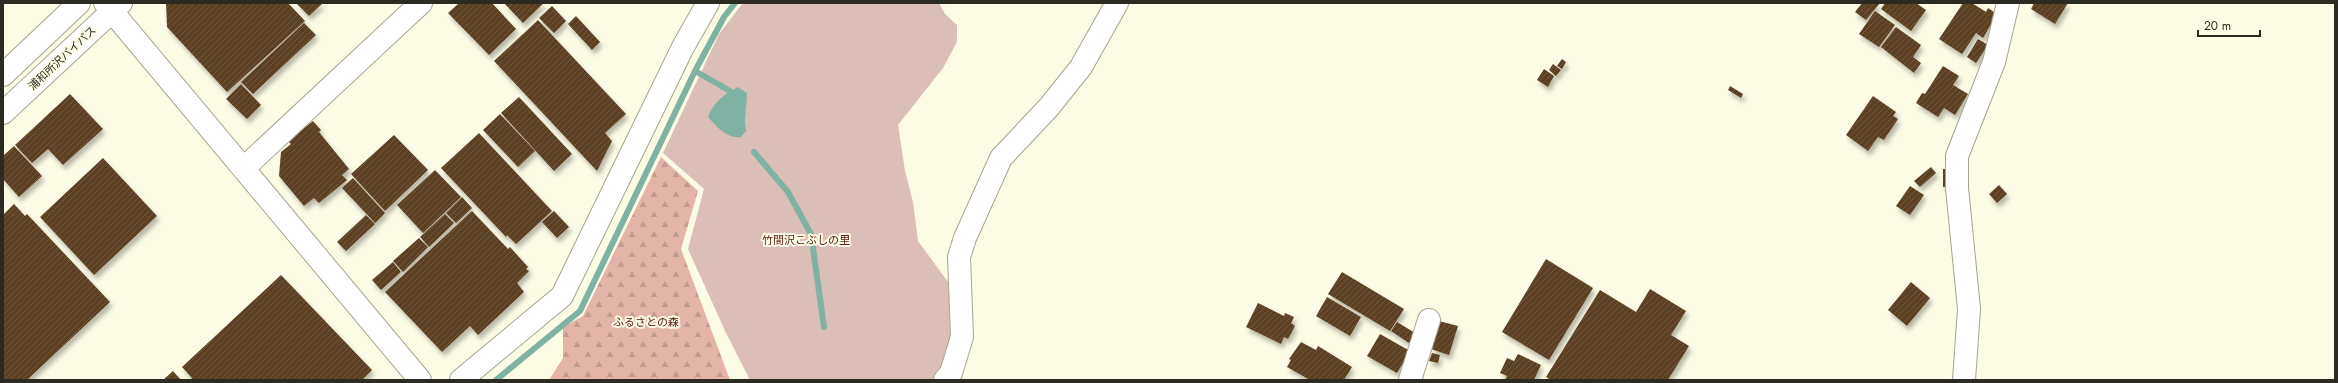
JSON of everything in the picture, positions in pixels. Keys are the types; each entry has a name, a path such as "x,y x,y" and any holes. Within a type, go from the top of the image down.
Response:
{"main road":[{"path":"3,75 79,3"},
{"path":"244,168 421,3"},
{"path":"461,380 562,296 683,47 708,3"},
{"path":"945,380 951,373 962,337 959,257 965,238 1001,158 1049,107 1081,67 1117,3"},
{"path":"1964,380 1968,309 1958,188 1957,156 1994,62 2008,3"},
{"path":"113,6 244,168 420,380"},
{"name":"浦和所沢バイパス","path":"3,113 113,6"},
{"path":"1410,380 1429,320"}],"green space":[{"name":"竹間沢こぶしの里","path":"743,3 939,3 945,14 957,25 957,42 943,68 898,125 905,171 913,202 918,241 948,282 952,334 945,361 934,380 750,380 726,333 688,249 704,189 663,153 719,34"},
{"name":"ふるさとの森","path":"661,157 698,191 681,249 730,380 549,380 563,358 563,327 583,316"}],"water":[{"path":"738,87 747,93 745,121 746,131 741,137 731,136 723,132 708,117 713,107 720,99"}],"building":[{"path":"166,3 288,3 305,21 227,92 167,27"},
{"path":"296,3 323,3 309,16"},
{"path":"459,3 492,3 516,29 489,55 448,13"},
{"path":"504,3 544,3 523,23"},
{"path":"1862,3 1880,3 1866,20 1855,12"},
{"path":"1885,3 1916,3 1926,10 1911,31 1881,9"},
{"path":"1963,3 1972,3 1986,12 1988,8 1997,14 1983,38 1976,33 1962,54 1939,39"},
{"path":"2034,3 2068,3 2055,24 2031,9"},
{"path":"552,6 566,21 554,33 539,18"},
{"path":"1875,11 1895,25 1879,47 1859,34"},
{"path":"576,16 600,42 592,50 568,24"},
{"path":"538,20 626,114 605,133 612,141 597,171 494,61"},
{"path":"304,23 316,35 253,94 241,82"},
{"path":"1896,27 1921,45 1913,57 1921,63 1914,73 1881,47"},
{"path":"1978,39 1988,45 1976,63 1967,57"},
{"path":"1562,59 1566,62 1562,69 1557,66"},
{"path":"1553,64 1561,70 1556,76 1549,70"},
{"path":"1943,66 1959,76 1953,85 1968,94 1955,115 1944,108 1938,117 1916,103 1922,93 1925,94"},
{"path":"1544,69 1554,76 1548,87 1537,80"},
{"path":"241,84 261,105 247,119 226,99"},
{"path":"1730,86 1743,94 1741,98 1728,90"},
{"path":"70,94 103,129 63,165 48,149 32,163 15,145"},
{"path":"1873,96 1896,112 1893,116 1898,119 1884,140 1878,137 1868,151 1846,135"},
{"path":"519,97 572,154 554,171 501,113"},
{"path":"500,114 535,151 518,167 483,130"},
{"path":"313,121 321,130 319,132 349,169 342,175 347,180 319,203 314,198 304,206 279,176 281,152 291,144 288,141"},
{"path":"479,133 552,211 516,244 507,235 506,237 441,168"},
{"path":"394,135 428,170 385,211 351,174"},
{"path":"14,146 42,176 19,197 3,179 3,156"},
{"path":"103,158 157,216 94,275 40,217"},
{"path":"1931,167 1936,173 1920,187 1914,181"},
{"path":"1943,169 1949,169 1949,187 1943,187"},
{"path":"435,170 461,197 423,233 397,205"},
{"path":"353,178 385,213 375,223 342,188"},
{"path":"1999,185 2007,194 1997,203 1989,194"},
{"path":"1910,186 1924,195 1910,215 1896,206"},
{"path":"462,197 472,208 456,223 446,213"},
{"path":"14,204 25,216 27,214 110,302 27,380 3,380 3,215"},
{"path":"472,211 508,249 510,247 528,267 526,269 529,271 517,283 524,292 478,335 470,326 442,352 385,292"},
{"path":"554,211 569,227 557,238 542,222"},
{"path":"445,214 454,223 429,247 420,237"},
{"path":"366,215 375,224 346,251 337,242"},
{"path":"419,238 428,247 403,272 393,261"},
{"path":"1546,259 1593,288 1549,360 1502,332"},
{"path":"393,262 401,272 381,290 372,280"},
{"path":"1342,272 1404,309 1390,331 1328,294"},
{"path":"281,275 372,370 362,380 190,380 192,378 182,367"},
{"path":"1911,282 1930,298 1907,326 1888,310"},
{"path":"1650,289 1686,311 1671,335 1689,346 1668,380 1551,380 1546,377 1600,290 1636,312"},
{"path":"1327,297 1361,317 1350,336 1316,316"},
{"path":"1258,303 1284,316 1285,313 1294,317 1291,323 1295,326 1288,339 1284,337 1281,344 1246,327"},
{"path":"1439,321 1458,326 1449,355 1431,349"},
{"path":"1397,322 1415,333 1409,343 1391,331"},
{"path":"1380,334 1410,351 1397,373 1367,356"},
{"path":"1301,342 1316,350 1318,346 1352,367 1344,380 1310,380 1287,367 1291,360 1289,359"},
{"path":"1432,353 1440,355 1438,363 1429,361"},
{"path":"1518,354 1541,365 1534,380 1505,380 1507,376 1500,373 1507,358 1514,361"},
{"path":"173,371 181,380 163,380"}],"waterway":[{"path":"496,380 580,311 695,71 724,17 735,3"},
{"path":"695,71 730,91"},
{"path":"754,152 788,192 811,234 824,327"}]}
